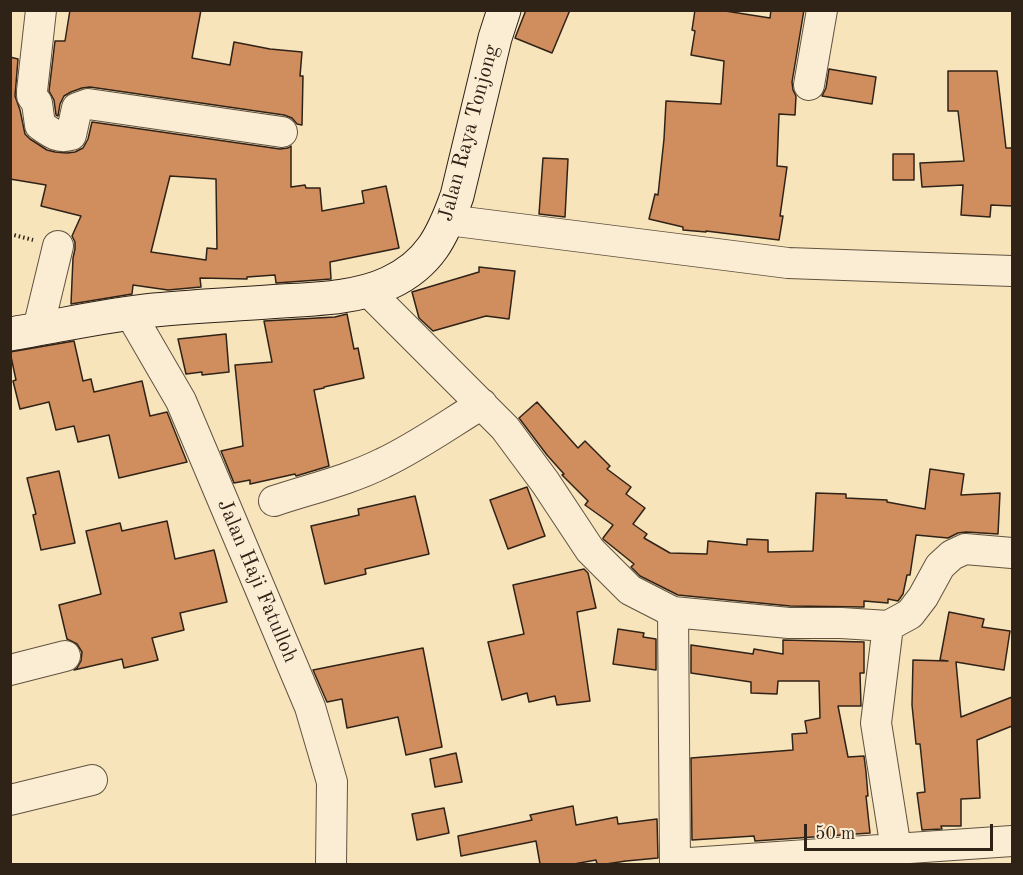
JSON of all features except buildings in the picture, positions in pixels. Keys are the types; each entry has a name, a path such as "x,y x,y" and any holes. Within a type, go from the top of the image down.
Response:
{"main road":[{"name":"Jalan Raya Tonjong","path":"24,332 138,312 339,296 389,283 410,270 437,243 448,220 504,10"}],"street":[{"path":"41,10 32,96 38,103 40,125 55,135 63,137 71,135 77,108 88,104 282,132"},
{"path":"809,86 822,10"},
{"path":"448,220 788,263 1012,271"},
{"path":"24,332 58,246"},
{"path":"367,290 505,428 545,482 590,550 630,590 673,612 789,623 888,626 910,614 923,597 940,566 952,555 965,549 1012,553"},
{"name":"Jalan Haji Fatulloh","path":"138,312 181,402 310,708 332,782 331,864"},
{"path":"274,501 382,464 482,405"},
{"path":"673,612 674,864 895,857 1012,841"},
{"path":"888,626 876,723 895,857"},
{"path":"10,670 65,656"},
{"path":"10,800 92,780"}]}
